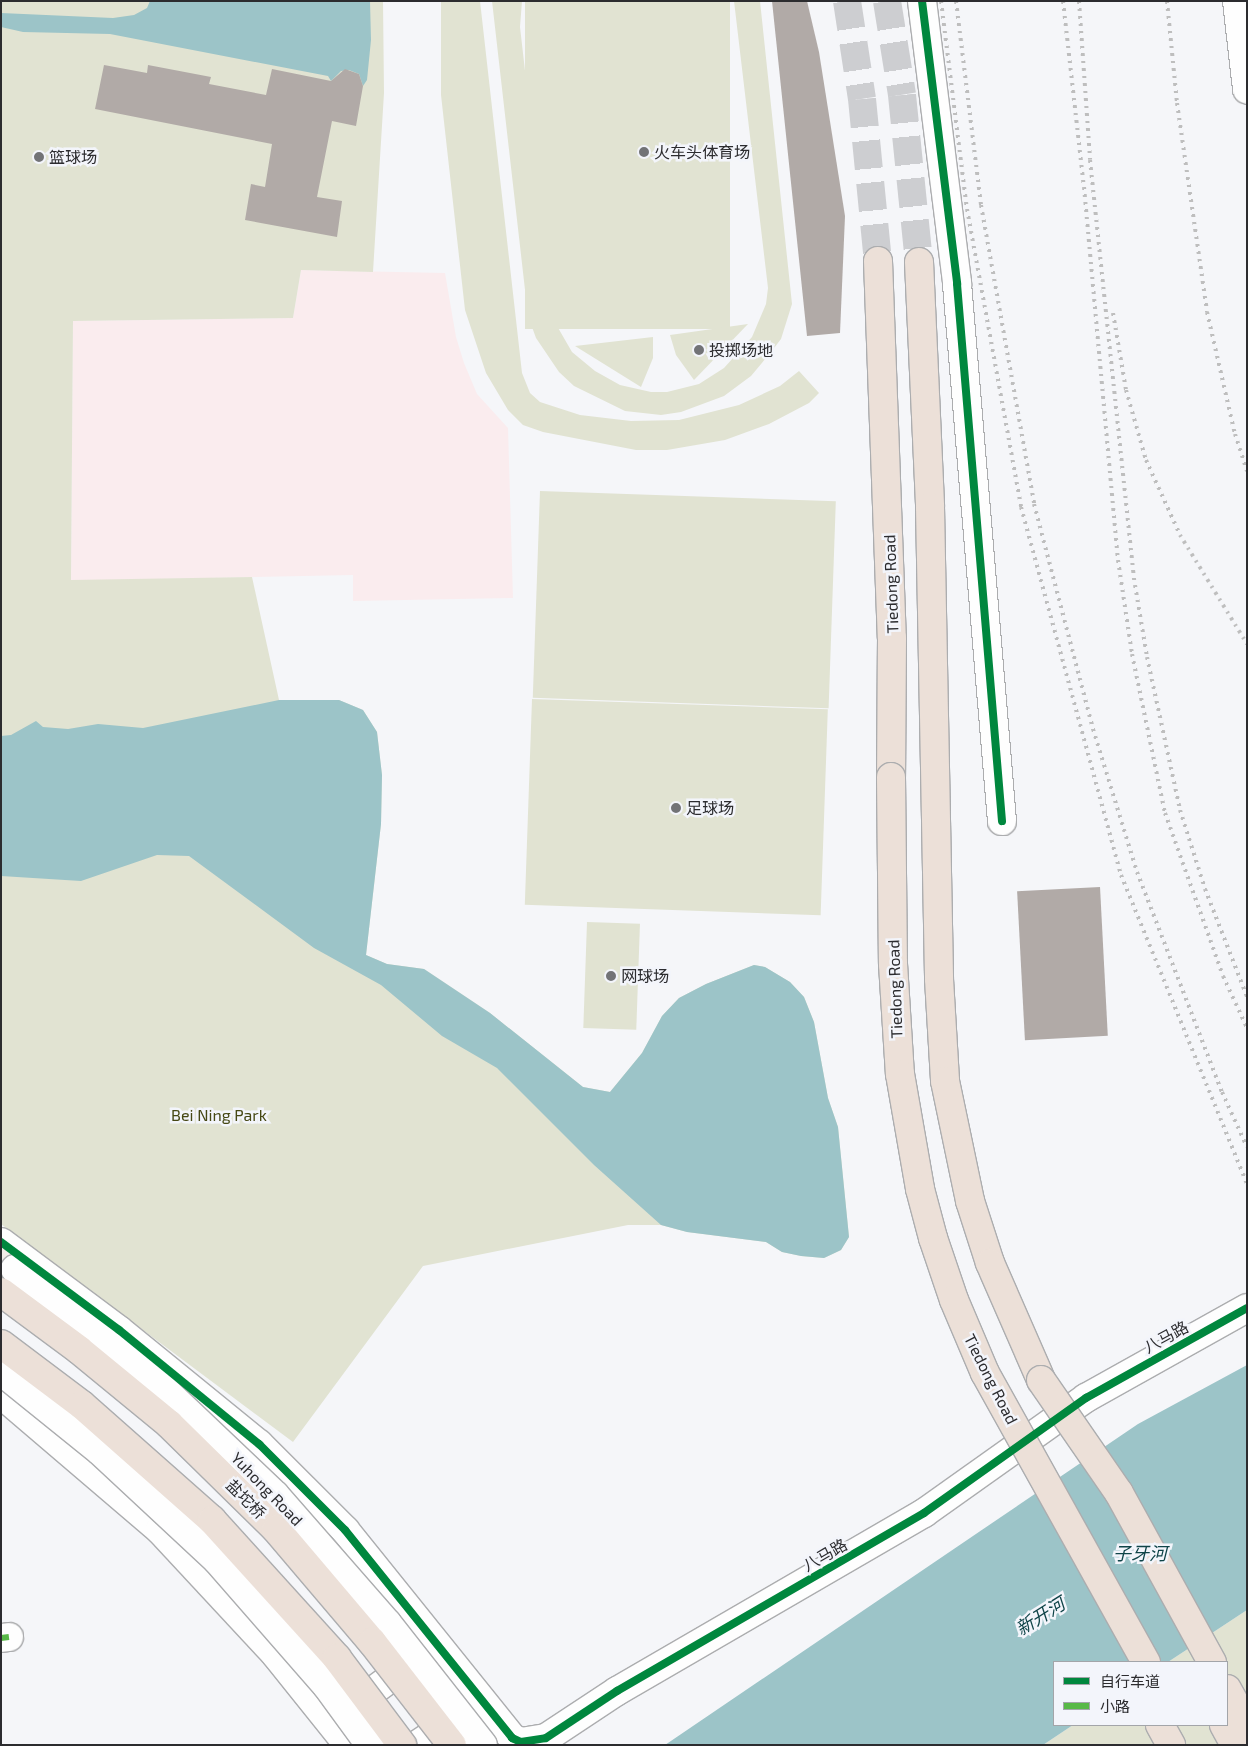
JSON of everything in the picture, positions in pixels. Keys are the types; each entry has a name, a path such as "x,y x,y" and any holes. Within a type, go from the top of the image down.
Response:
{"highway":[{"name":"Tiedong Road","path":"878,261 892,638 891,777 896,1014 907,1117 933,1238 954,1300 985,1372 1145,1661"},
{"path":"919,262 930,487 934,778 941,1034 957,1146 990,1263 1041,1380 1189,1661"},
{"name":"盐坨桥","path":"1,1292 78,1350 169,1424 263,1516 367,1635 452,1745"},
{"path":"1,1344 82,1405 212,1520 338,1658 402,1745"},
{"path":"985,1372 1041,1507 1125,1661"},
{"path":"1041,1380 1119,1493 1211,1661"},
{"path":"1228,1691 1247,1725"},
{"path":"1161,1726 1171,1745"},
{"path":"1181,1726 1191,1745"},
{"path":"1225,1726 1235,1745"}],"street":[{"path":"922,1 957,284 1002,821"},
{"path":"1237,1 1247,89"},
{"name":"八马路","path":"1,1242 119,1330 259,1444 345,1530 438,1642 512,1738 532,1742 546,1738 617,1691 924,1513 1086,1398 1247,1308"},
{"name":"Yuhong Road","path":"8,1263 156,1382 275,1495 387,1623 483,1745"},
{"path":"1,1371 100,1451 217,1560 327,1686 370,1745"},
{"path":"1,1394 160,1530 276,1655 348,1745"},
{"path":"331,1722 438,1642"},
{"path":"417,1745 483,1701"}],"shaded area":[{"path":"301,270 445,273 456,337 464,363 477,394 508,428 513,598 353,601 353,575 71,581 73,321 293,318"}],"green space":[{"name":"Bei Ning Park","path":"1,1 383,1 384,93 373,272 301,270 293,318 73,321 71,580 252,577 279,700 339,700 363,710 377,732 382,775 381,824 366,955 387,964 424,969 490,1013 583,1087 610,1092 642,1053 662,1016 679,998 706,984 754,965 765,967 790,982 804,997 814,1022 828,1098 838,1127 849,1237 841,1250 824,1258 801,1256 782,1252 766,1242 687,1232 661,1225 628,1225 423,1266 293,1442 1,1224"},
{"path":"441,1 480,1 522,373 530,393 540,402 580,415 631,421 679,420 739,405 780,386 799,371 819,393 809,403 769,424 725,440 667,450 636,450 543,432 523,425 508,410 486,373 465,310 441,95"},
{"name":"火车头体育场","path":"492,1 522,1 520,27 552,307 557,326 572,352 595,371 620,385 651,392 667,392 699,384 724,368 752,337 766,304 768,288 734,1 760,1 792,304 781,339 751,376 724,396 681,412 661,415 625,411 574,386 559,372 536,338 528,316"},
{"name":"火车头体育场","path":"525,1 730,1 730,329 525,329"},
{"name":"投掷场地","path":"748,324 694,380 676,355 670,335"},
{"path":"653,337 653,358 641,387 575,346"},
{"path":"540,491 836,501 829,708 533,698"},
{"name":"足球场","path":"532,699 828,709 821,915 525,905"},
{"name":"网球场","path":"587,922 640,924 636,1030 583,1028"},
{"path":"1247,1610 1247,1745 1043,1745 1072,1726 1228,1726 1228,1661 1170,1661"}],"water":[{"path":"150,1 370,1 371,40 367,80 363,86 359,74 349,70 341,71 331,81 328,76 110,34 23,32 1,27 1,13 113,18 134,15 147,8"},
{"path":"279,700 339,700 363,710 377,732 382,775 381,824 366,955 387,964 424,969 490,1013 583,1087 610,1092 642,1053 662,1016 679,998 706,984 754,965 765,967 790,982 804,997 814,1022 828,1098 838,1127 849,1237 841,1250 824,1258 801,1256 782,1252 766,1242 687,1232 661,1225 594,1165 497,1068 442,1036 381,985 314,948 189,856 157,855 81,881 1,876 1,736 11,735 36,721 43,727 68,729 98,724 143,728"},
{"name":"子牙河","path":"1247,1365 1247,1610 1170,1661 1053,1661 1053,1726 1072,1726 1043,1745 665,1745 1138,1424"}],"building":[{"name":"火车头体育场","path":"772,1 807,1 819,52 845,216 840,333 807,336"},
{"path":"104,65 147,73 148,65 211,77 209,84 266,95 272,69 331,81 345,69 359,74 363,86 356,126 332,121 317,197 342,201 337,237 245,220 251,184 265,187 272,144 95,109"},
{"path":"1100,887 1108,1036 1025,1040 1017,891"}],"tunnel":[{"path":"847,1 862,99 878,261"},
{"path":"887,1 902,95 919,262"}],"railway":[{"path":"941,1 967,209 1021,507 1121,875 1247,1184"},
{"path":"956,1 981,205 1034,504 1093,729 1137,872 1222,1092 1247,1147"},
{"path":"1063,1 1084,187 1118,560 1132,654 1165,813 1223,976 1247,1028"},
{"path":"1079,1 1090,160 1135,585 1147,657 1180,810 1205,889 1247,997"},
{"path":"1167,1 1177,103 1207,312 1235,434 1247,471"},
{"path":"1113,313 1126,390 1146,460 1180,535 1247,644"}],"marked path":[{"path":"1,1638 9,1637"}],"cycle path":[{"path":"922,1 957,284 1002,821"},
{"path":"1,1242 119,1330 259,1444 345,1530 512,1738 521,1742 546,1738 617,1691 924,1513 1086,1398 1247,1308"}],"place":[{"name":"火车头体育场","path":"644,152"},
{"name":"篮球场","path":"39,157"},
{"name":"投掷场地","path":"699,350"},
{"name":"足球场","path":"676,808"},
{"name":"网球场","path":"611,976"}],"water label":[{"name":"新开河","path":"1040,1616"}]}
